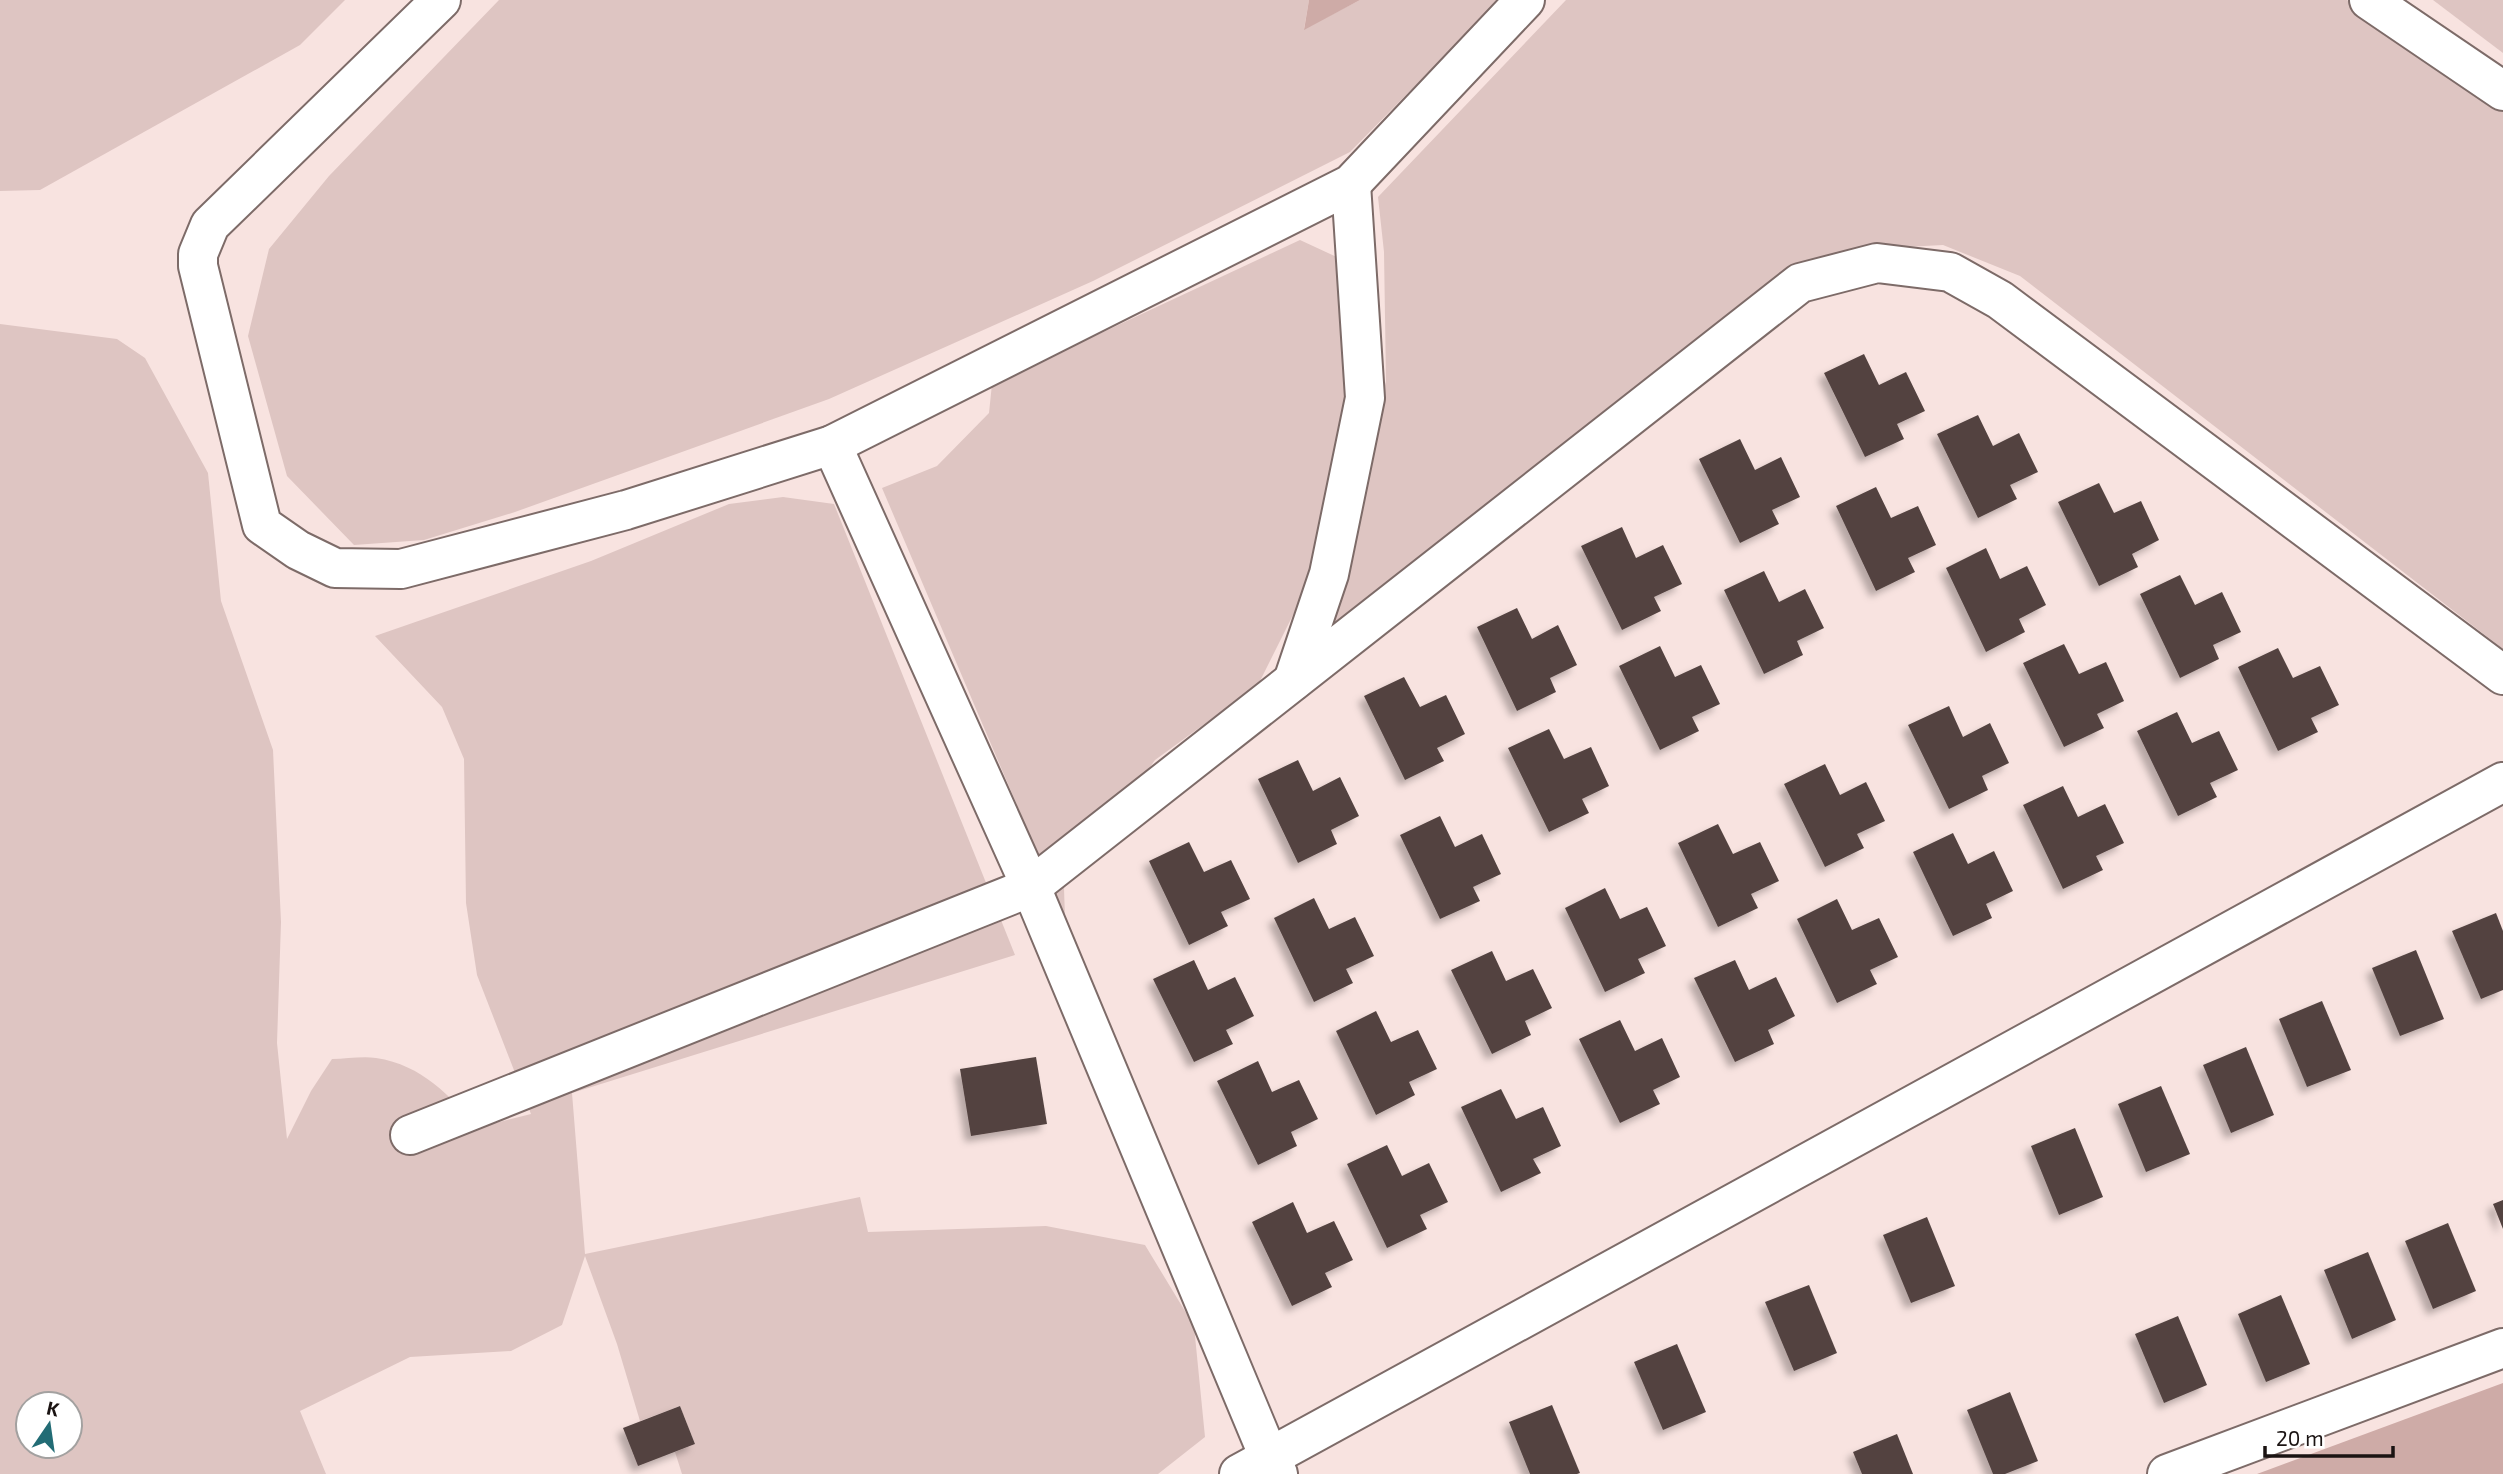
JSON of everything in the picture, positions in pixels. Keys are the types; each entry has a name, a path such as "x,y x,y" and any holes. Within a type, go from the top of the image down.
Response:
{"street":[{"path":"441,0 210,225 198,254 198,266 262,526 298,550 335,568 401,569 626,510 832,445 1351,184 1525,0"},
{"path":"2369,0 2503,91"},
{"path":"1293,681 1329,574 1365,398 1351,184"},
{"path":"410,1135 1031,887 1800,283 1877,263 1950,272 2000,300 2503,675"},
{"path":"832,445 1031,887 1262,1468 2503,782"},
{"path":"2166,1474 2503,1348"}],"shaded area":[{"path":"0,0 345,0 300,45 40,190 0,191"},
{"path":"499,0 1309,0 1304,29 1360,0 1503,0 1350,152 1093,281 829,399 515,512 424,540 354,545 287,476 248,336 269,249 329,176"},
{"path":"1309,0 1360,0 1304,30"},
{"path":"1566,0 2347,0 2372,22 2503,110 2503,649 2020,276 1943,245 1867,249 1781,272 1327,633 1386,381 1384,252 1378,197"},
{"path":"2433,0 2503,0 2503,53"},
{"path":"1300,240 1341,259 1346,403 1304,593 1258,685 1155,760 1064,888 1065,918 882,488 937,466 989,413 992,384"},
{"path":"0,324 117,339 145,358 208,473 221,601 273,750 281,922 277,1043 287,1139 311,1091 332,1059 376,1058 408,1067 445,1093 480,1127 531,1114 477,975 466,903 464,759 442,707 375,636 591,561 729,504 783,497 834,504 1015,955 572,1093 585,1254 860,1197 868,1232 1046,1226 1145,1245 1194,1326 1205,1437 1158,1474 682,1474 675,1452 695,1444 680,1406 640,1421 617,1344 585,1256 562,1325 511,1351 410,1357 300,1411 326,1474 0,1474"},
{"path":"2503,1383 2503,1474 2257,1474"}],"building":[{"path":"1864,354 1879,385 1906,372 1925,411 1897,424 1904,439 1865,457 1824,373"},
{"path":"1978,415 1993,446 2019,433 2038,472 2010,485 2017,499 1978,518 1937,434"},
{"path":"1740,439 1755,470 1781,457 1800,497 1772,510 1779,524 1740,543 1699,459"},
{"path":"2099,483 2114,513 2141,501 2159,540 2132,554 2138,567 2099,586 2058,502"},
{"path":"1876,487 1891,518 1918,506 1936,545 1908,558 1915,572 1876,591 1836,506"},
{"path":"1622,527 1636,558 1663,545 1682,584 1654,597 1661,611 1622,630 1581,546"},
{"path":"1986,548 2000,579 2027,566 2046,605 2019,619 2025,632 1986,652 1946,568"},
{"path":"1764,571 1779,602 1805,589 1824,628 1797,641 1803,655 1764,674 1724,590"},
{"path":"2180,575 2195,605 2222,592 2241,632 2213,645 2219,659 2180,678 2140,594"},
{"path":"1517,608 1532,639 1558,625 1577,665 1550,678 1556,692 1517,711 1477,627"},
{"path":"2064,644 2079,674 2106,662 2124,701 2097,714 2104,728 2064,747 2023,663"},
{"path":"1660,646 1675,677 1701,665 1720,704 1692,717 1699,731 1660,750 1619,666"},
{"path":"2278,648 2293,678 2320,666 2339,705 2311,718 2318,732 2278,751 2238,667"},
{"path":"1404,677 1420,707 1446,695 1465,734 1437,748 1444,761 1405,780 1364,696"},
{"path":"1949,706 1963,737 1990,723 2009,763 1982,776 1988,790 1949,809 1908,725"},
{"path":"2177,712 2192,743 2219,731 2238,770 2210,783 2217,797 2178,816 2137,731"},
{"path":"1549,729 1564,759 1591,747 1609,786 1582,799 1589,813 1549,832 1508,748"},
{"path":"1298,760 1313,791 1340,777 1359,816 1331,830 1337,844 1298,863 1258,779"},
{"path":"1825,764 1840,795 1866,782 1885,821 1857,834 1864,848 1825,867 1784,784"},
{"path":"2063,786 2078,817 2105,804 2124,843 2096,856 2103,870 2063,889 2023,805"},
{"path":"1440,816 1455,847 1482,834 1501,874 1473,887 1480,901 1440,919 1400,835"},
{"path":"1718,824 1733,854 1760,842 1779,881 1751,894 1758,908 1718,927 1678,843"},
{"path":"1953,833 1968,864 1994,851 2013,891 1986,904 1992,918 1953,936 1913,852"},
{"path":"1189,842 1204,872 1231,860 1250,899 1221,912 1228,926 1189,945 1149,861"},
{"path":"1605,888 1620,919 1647,907 1666,946 1638,959 1645,973 1605,992 1565,908"},
{"path":"1314,898 1329,929 1355,917 1374,956 1346,969 1353,983 1314,1002 1274,918"},
{"path":"1837,899 1852,930 1879,918 1898,957 1870,970 1877,984 1837,1003 1797,919"},
{"path":"2496,913 2503,931 2503,990 2481,999 2452,931"},
{"path":"2416,950 2444,1019 2400,1036 2372,968"},
{"path":"1492,951 1506,981 1533,969 1552,1008 1525,1021 1531,1035 1492,1054 1451,970"},
{"path":"1194,960 1208,990 1235,977 1254,1016 1226,1030 1233,1044 1194,1062 1153,979"},
{"path":"1735,960 1749,990 1776,977 1795,1016 1768,1030 1774,1044 1735,1062 1694,978"},
{"path":"2322,1001 2351,1070 2307,1087 2279,1019"},
{"path":"1376,1011 1391,1042 1418,1030 1437,1069 1409,1082 1415,1095 1376,1115 1336,1031"},
{"path":"1620,1020 1635,1051 1662,1038 1680,1077 1653,1090 1660,1104 1620,1123 1579,1039"},
{"path":"2246,1047 2274,1115 2231,1133 2203,1065"},
{"path":"1036,1057 1047,1124 971,1136 960,1069"},
{"path":"1258,1061 1272,1092 1299,1080 1318,1119 1291,1132 1297,1146 1258,1165 1217,1081"},
{"path":"2161,1086 2190,1154 2146,1172 2118,1104"},
{"path":"1501,1089 1516,1119 1543,1107 1561,1146 1533,1159 1541,1173 1501,1192 1461,1107"},
{"path":"2075,1128 2103,1197 2059,1215 2031,1146"},
{"path":"1387,1145 1402,1176 1429,1163 1448,1202 1420,1215 1427,1229 1387,1248 1347,1164"},
{"path":"2503,1200 2503,1229 2493,1204"},
{"path":"1293,1202 1307,1233 1334,1221 1353,1260 1325,1273 1332,1287 1292,1306 1252,1222"},
{"path":"1927,1217 1955,1286 1911,1303 1883,1235"},
{"path":"2448,1223 2476,1291 2433,1309 2405,1241"},
{"path":"2368,1252 2396,1320 2352,1339 2324,1270"},
{"path":"1809,1285 1837,1353 1794,1371 1765,1302"},
{"path":"2281,1295 2310,1364 2266,1382 2238,1314"},
{"path":"2178,1316 2207,1385 2164,1403 2135,1334"},
{"path":"1677,1344 1706,1412 1663,1430 1634,1362"},
{"path":"2010,1392 2038,1461 2005,1474 1993,1474 1967,1410"},
{"path":"1552,1405 1580,1473 1530,1474 1509,1422"},
{"path":"680,1406 695,1444 638,1466 623,1428"},
{"path":"1897,1434 1913,1474 1862,1474 1853,1452"}]}
